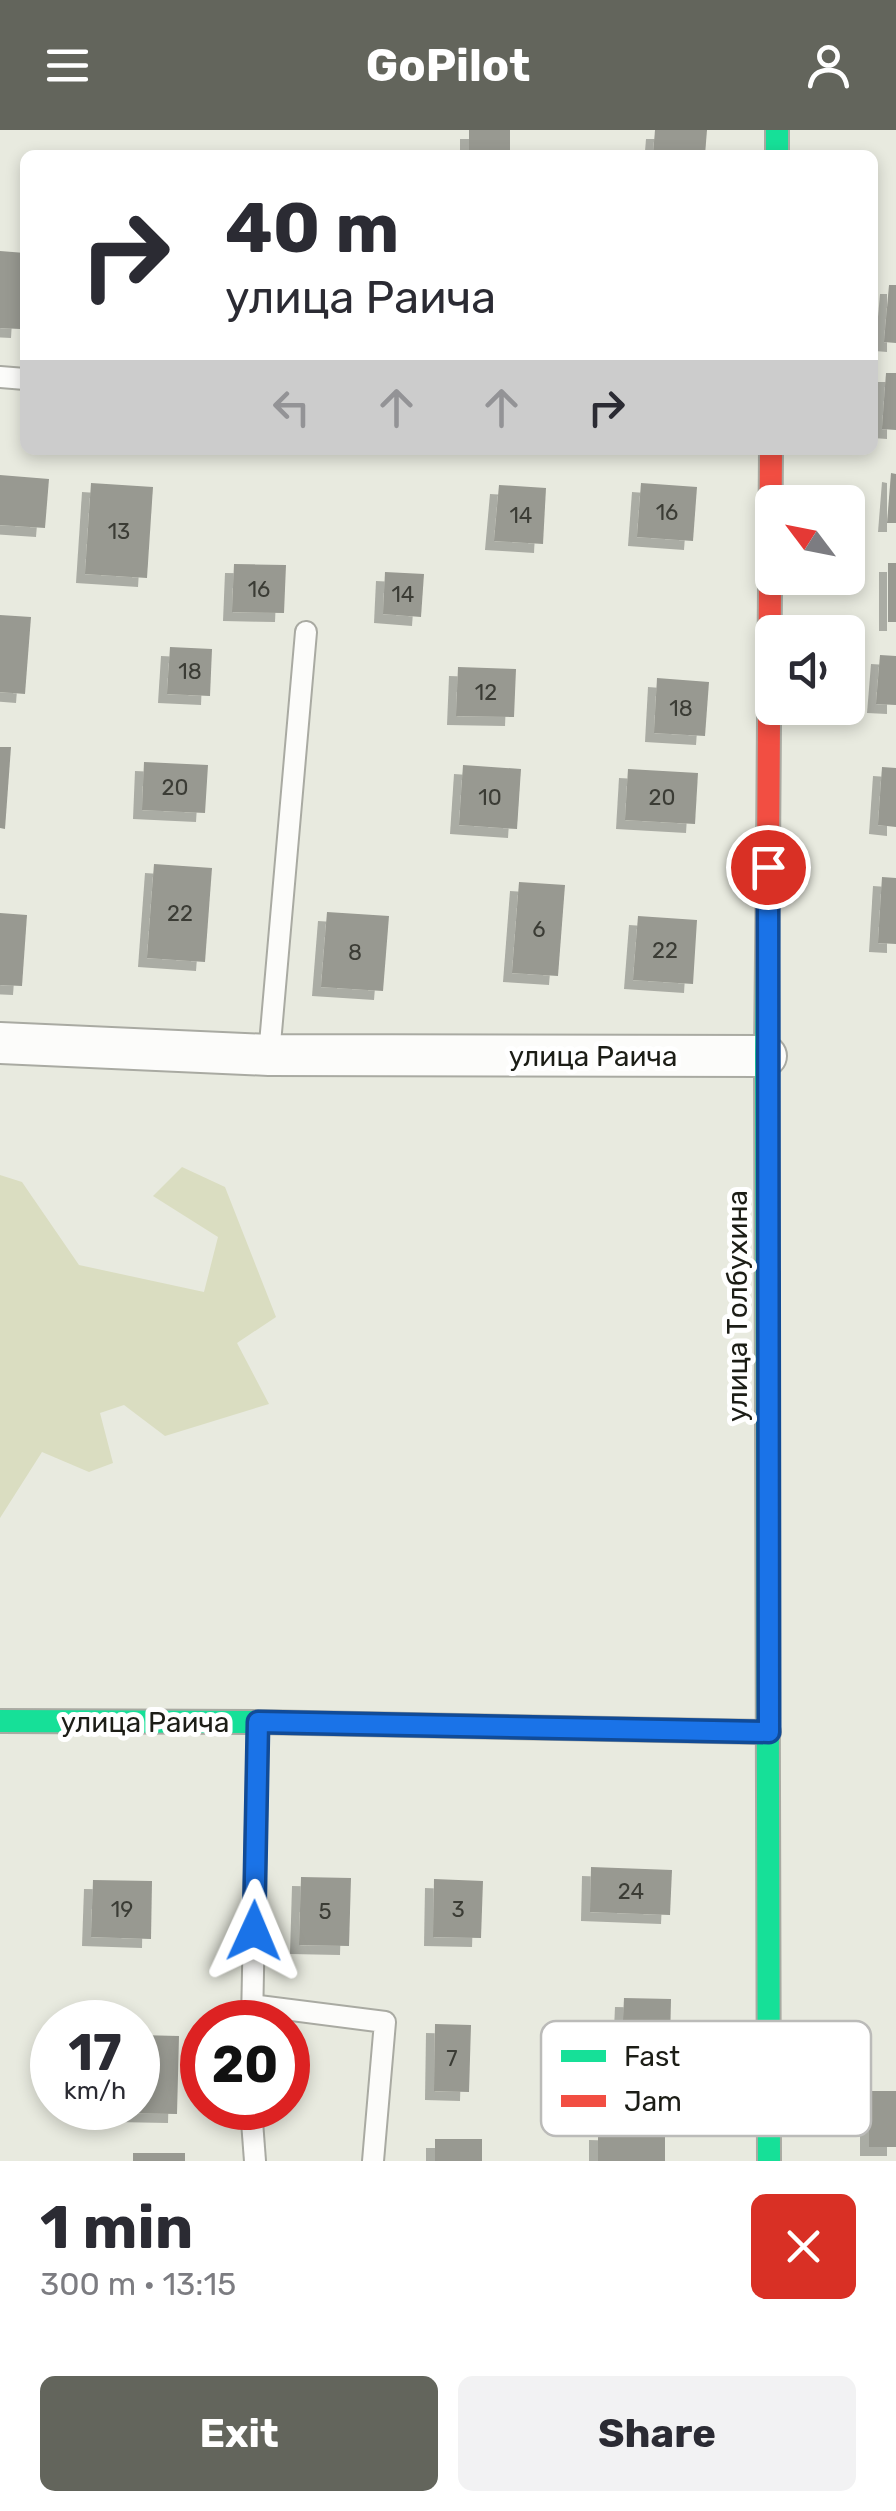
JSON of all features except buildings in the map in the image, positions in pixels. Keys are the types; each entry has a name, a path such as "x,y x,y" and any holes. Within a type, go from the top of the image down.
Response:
{"street":[{"name":"улица Толбухина","path":"768,2021 766,1056 771,455"},
{"name":"улица Раича","path":"0,1043 269,1055 766,1056"},
{"name":"улица Раича","path":"0,1721 769,1732"},
{"name":"улица Толбухина","path":"768,2136 768,2161"}],"lane":[{"path":"269,1055 306,632"},
{"path":"252,2000 258,1722"},
{"path":"310,2017 385,2022 373,2161"},
{"path":"253,2130 255,2161"}],"green space":[{"path":"182,1167 225,1187 276,1317 237,1343 269,1404 165,1436 124,1405 100,1413 113,1463 89,1472 42,1452 0,1518 0,1175 22,1182 79,1265 204,1292 218,1237 153,1196"}],"traffic: fast":[{"path":"777,130 777,150"},
{"path":"768,856 769,2021"},
{"path":"0,1721 769,1732"},
{"path":"769,2136 769,2161"}],"traffic: jam":[{"path":"768,856 771,455"}],"route":[{"path":"254,1931 258,1722 769,1732 768,867"}]}
